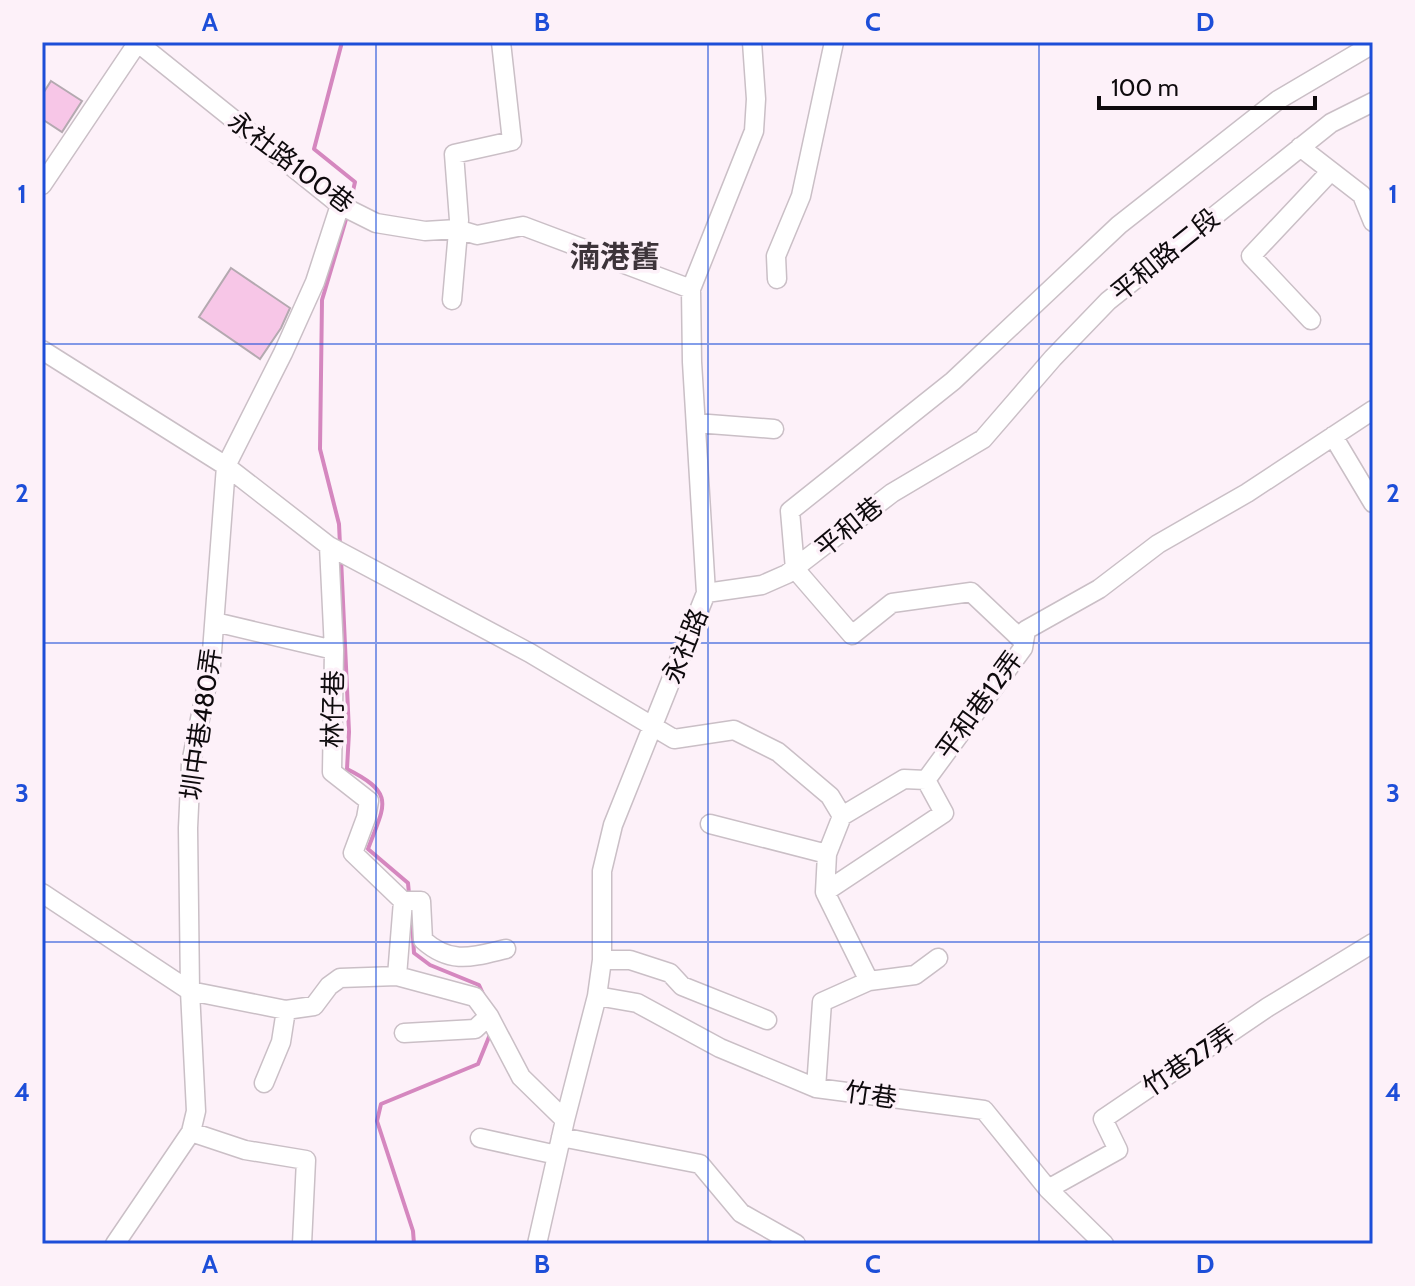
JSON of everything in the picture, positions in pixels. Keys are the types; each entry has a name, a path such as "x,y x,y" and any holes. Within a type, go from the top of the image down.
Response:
{"street":[{"path":"42,185 137,42"},
{"name":"永社路100巷","path":"137,42 340,205 376,223 425,231 457,229 477,235 523,226 691,289"},
{"path":"452,300 459,220 454,154 512,141 501,42"},
{"name":"永社路","path":"537,1244 597,996 602,960 602,871 613,825 706,593 691,289 754,131 756,99 752,42"},
{"path":"777,279 776,256 801,196 834,42"},
{"path":"795,569 790,511 953,381 1119,225 1278,100 1373,44"},
{"name":"平和路二段","path":"983,439 1053,358 1108,301 1331,123 1373,102"},
{"path":"1300,147 1331,171 1367,188 1373,222"},
{"path":"1311,320 1251,256 1331,171"},
{"name":"圳中巷480弄","path":"115,1244 191,1132 196,1111 190,991 188,828 191,763 211,665 226,466 315,282 340,205"},
{"path":"42,350 226,466 329,546 530,653 674,739 734,730 778,752 830,796 842,816"},
{"name":"平和巷12弄","path":"825,892 944,813 926,780 1023,648 1026,630 1099,589 1158,544 1247,493 1373,410"},
{"path":"696,423 774,429"},
{"path":"1333,436 1373,503"},
{"name":"平和巷","path":"706,593 762,585 795,569 892,493 983,439"},
{"name":"林仔巷","path":"329,546 334,650 332,772 369,801 353,853 403,901"},
{"name":"平和巷12弄","path":"795,569 852,635 892,603 971,592 1024,642"},
{"path":"215,622 334,650"},
{"path":"869,981 825,892 827,854 842,816 904,779 926,780"},
{"path":"710,824 827,854"},
{"path":"42,893 190,991 286,1010 314,1006 329,986 340,978 397,976 475,997 521,1077 561,1137"},
{"path":"397,976 403,901 421,901 423,940 437,953 466,959 506,949"},
{"name":"竹巷27弄","path":"1048,1189 1118,1150 1103,1119 1268,1007 1373,943"},
{"path":"816,1088 822,1002 869,981 915,975 938,958"},
{"path":"602,960 630,960 670,973 682,986 767,1020"},
{"name":"竹巷","path":"597,996 637,1003 720,1048 816,1088 984,1110 1048,1189 1104,1244"},
{"path":"264,1083 281,1042 286,1010"},
{"path":"404,1033 475,1029 492,1022"},
{"path":"191,1132 245,1150 306,1160 302,1244"},
{"path":"480,1138 561,1137 700,1164 741,1213 796,1244"}],"building":[{"path":"51,81 82,101 62,132 42,119 42,95"},
{"path":"231,268 290,308 260,359 199,317"}],"waterway":[{"path":"342,42 314,149 355,182 350,204"},
{"path":"340,545 339,524 320,449 322,300 347,216"},
{"path":"341,558 349,732 347,769 374,786 380,794 382,811 368,849 408,883 409,894"},
{"path":"411,906 414,953 430,965 479,985 484,996"},
{"path":"414,1244 413,1231 377,1121 381,1104 478,1064 491,1032"}],"district":[{"name":"湳港舊","path":"615,256"}]}
